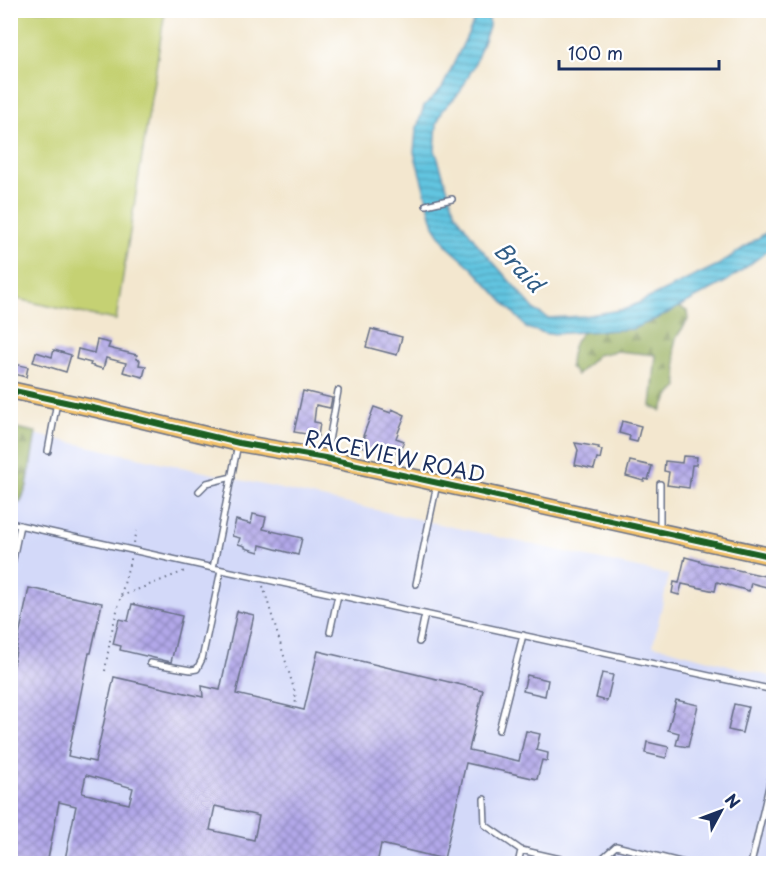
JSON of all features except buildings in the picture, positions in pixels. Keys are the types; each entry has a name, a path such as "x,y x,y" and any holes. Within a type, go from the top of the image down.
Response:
{"main road":[{"name":"RACEVIEW ROAD","path":"10,390 239,443 325,458 774,557"}],"lane":[{"path":"426,205 452,199"},
{"path":"325,458 338,391"},
{"path":"48,451 57,400"},
{"path":"213,568 239,443"},
{"path":"199,491 207,483 232,477"},
{"path":"416,584 437,483"},
{"path":"660,484 660,532"},
{"path":"10,523 774,690"},
{"path":"10,574 20,525"},
{"path":"150,663 197,669 202,659 221,570"},
{"path":"330,632 338,595"},
{"path":"418,642 425,614"},
{"path":"499,730 523,635"},
{"path":"751,864 774,765"},
{"path":"484,799 485,825 521,850 582,864"},
{"path":"596,864 616,846 688,864"},
{"path":"518,864 521,850"}],"path":[{"path":"105,671 111,634 137,531"},
{"path":"121,596 188,570"},
{"path":"263,585 294,689 295,707"}],"shaded area":[{"path":"11,429 669,575 653,645 773,677 773,863 11,864"}],"green space":[{"path":"11,10 165,11 116,320 13,298 11,306"},
{"path":"679,307 687,311 688,320 676,338 674,348 678,387 669,396 661,411 651,406 656,355 617,351 597,355 577,375 570,367 572,348 576,339 583,332 632,329"},
{"path":"11,427 36,432 27,486 20,503 11,501"}],"water":[{"path":"474,11 489,11 489,27 474,66 460,92 443,110 437,123 435,150 455,212 479,246 536,311 548,318 584,316 626,309 718,265 773,228 773,247 727,281 658,318 632,329 548,334 526,328 472,268 447,246 434,226 414,152 416,131 424,106 442,88 474,21"}],"cycle path":[{"path":"10,390 239,443 325,458 774,557"}],"water label":[{"name":"Braid","path":"519,267"}]}
